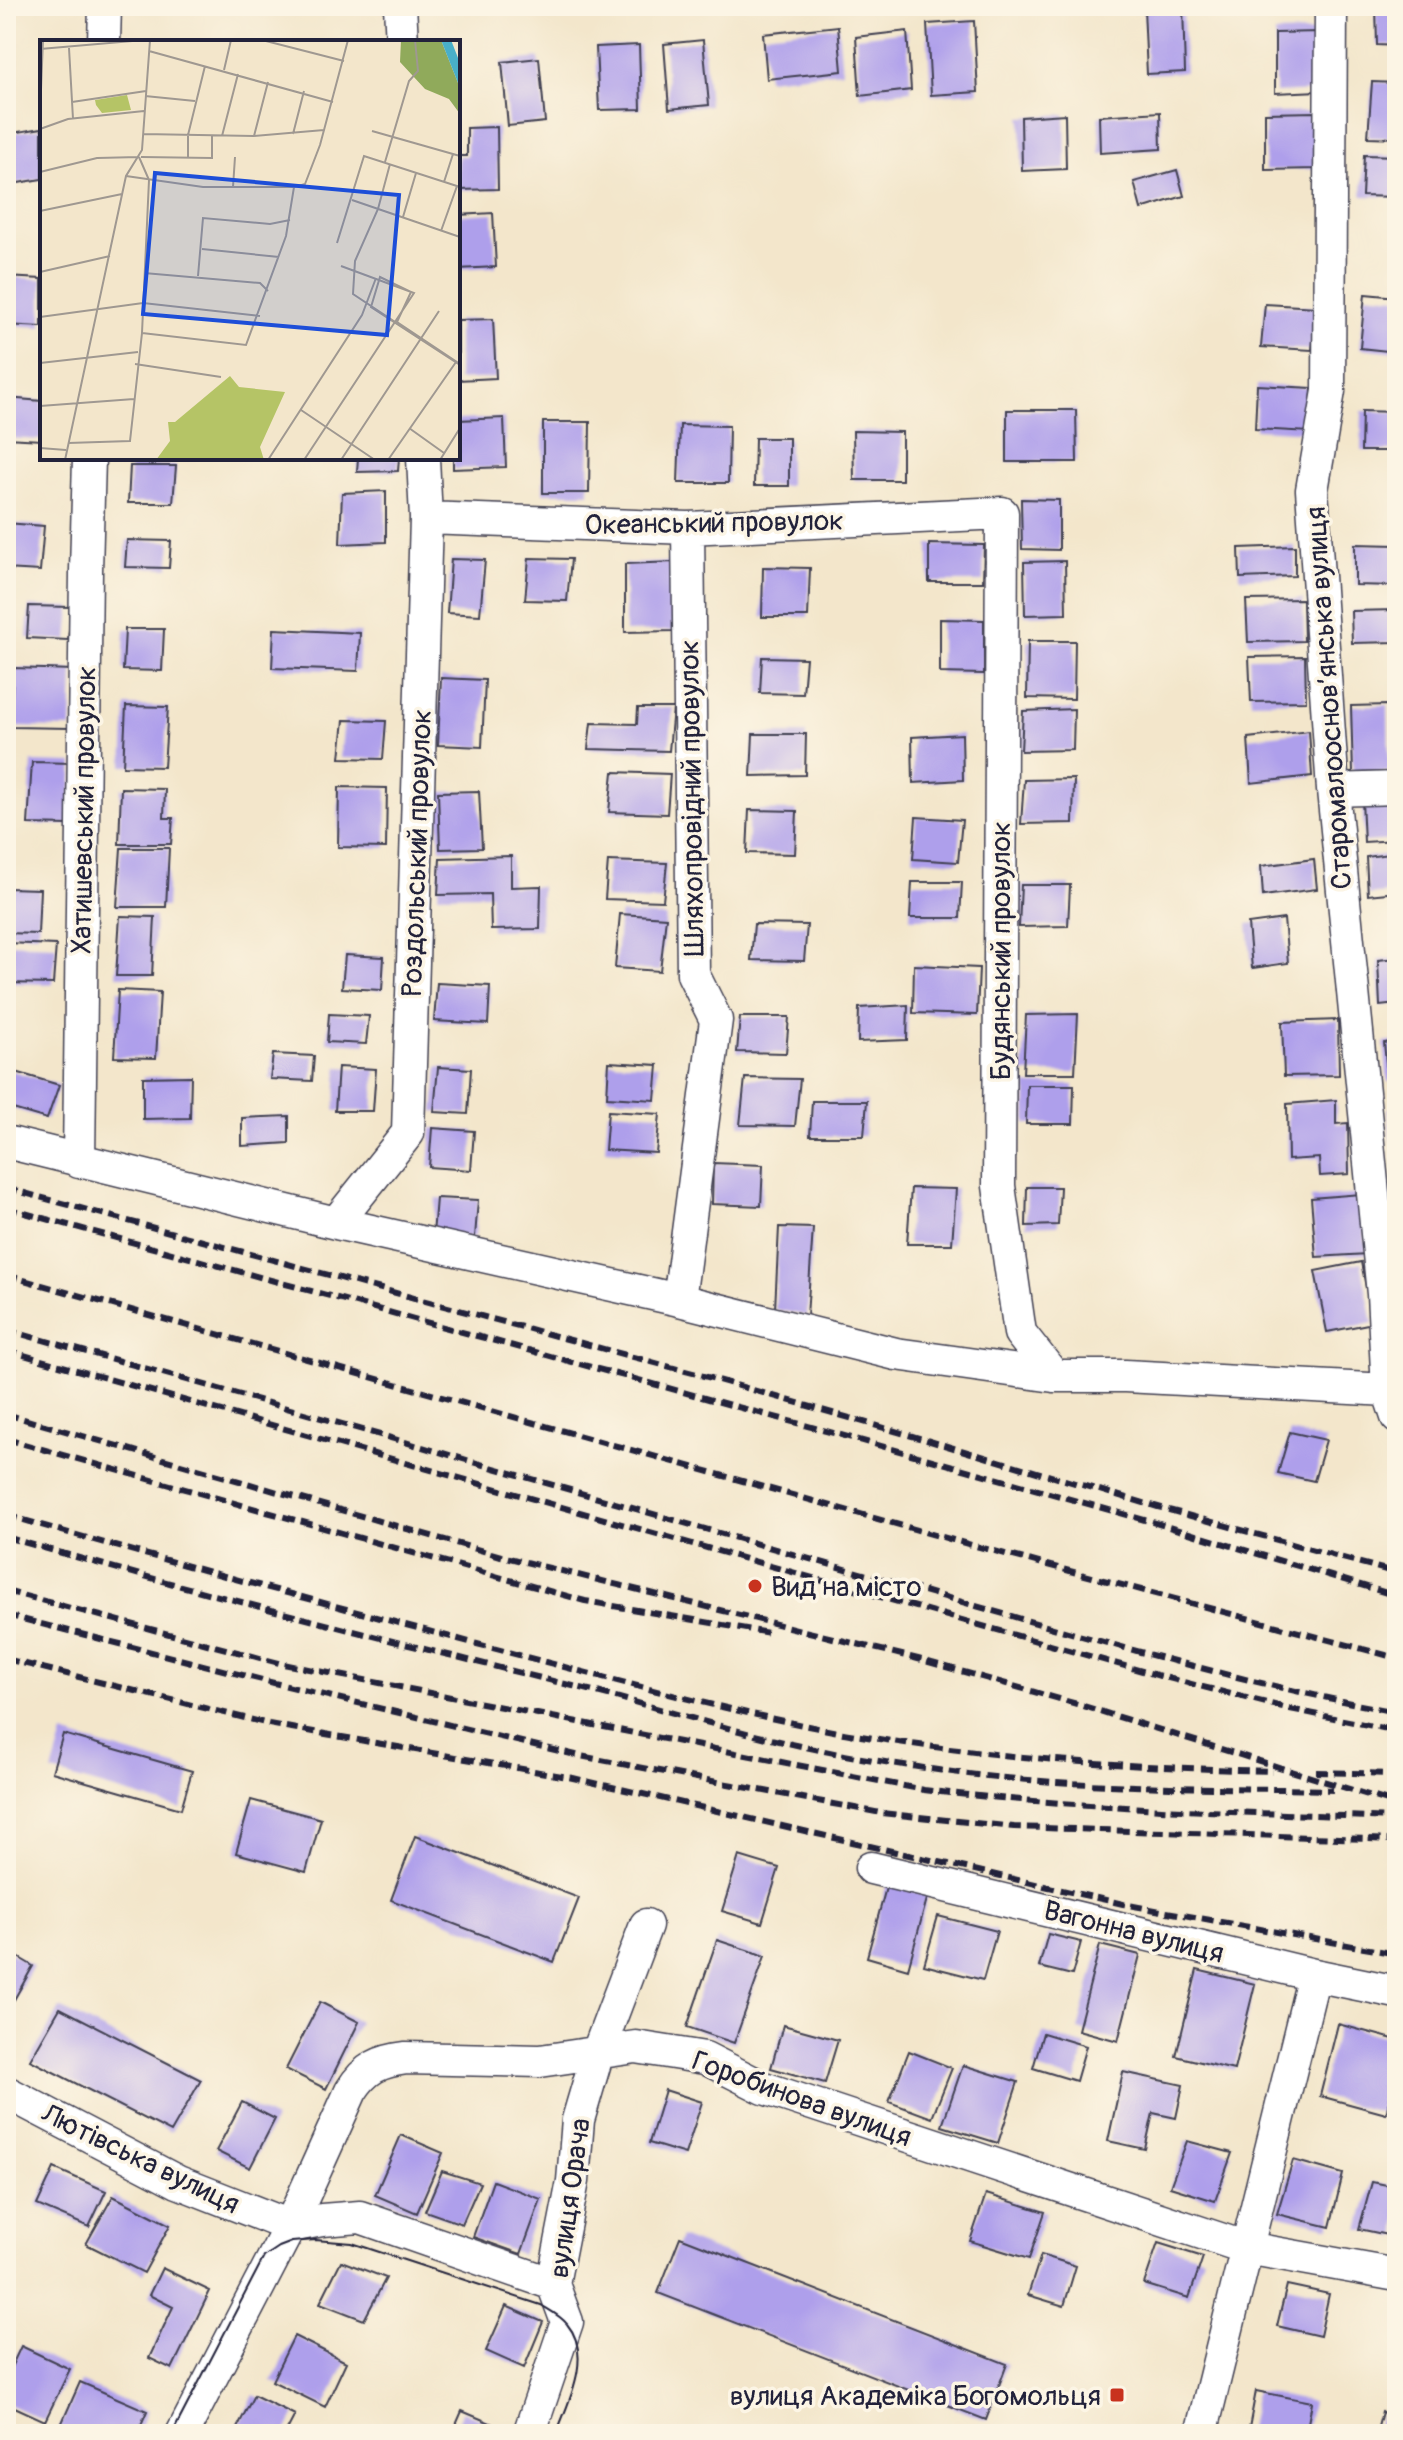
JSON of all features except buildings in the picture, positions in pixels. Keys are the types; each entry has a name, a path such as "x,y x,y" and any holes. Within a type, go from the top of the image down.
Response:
{"street":[{"path":"104,40 105,6"},
{"path":"400,6 402,40"},
{"name":"Старомалооснов’янська вулиця","path":"1331,6 1329,391 1312,490 1333,790 1392,1403"},
{"name":"Хатишевський провулок","path":"79,1162 89,460"},
{"name":"Роздольський провулок","path":"336,1223 408,1133 426,518 423,460"},
{"name":"Океанський провулок","path":"426,518 688,528 1002,513"},
{"name":"Будянський провулок","path":"1002,513 999,1186 1020,1333 1054,1376"},
{"name":"Шляхопровідний провулок","path":"679,1300 716,1020 693,974 688,528"},
{"path":"1333,790 1397,788"},
{"path":"6,1142 79,1162 679,1300 896,1354 1054,1376 1125,1376 1392,1403"},
{"name":"Вагонна вулиця","path":"871,1868 1314,1975 1397,1992"},
{"name":"вулиця Орача","path":"529,2434 567,2322 553,2284 573,2181 578,2120 598,2052 646,1925"},
{"path":"1201,2434 1314,1975"},
{"name":"Горобинова вулиця","path":"182,2434 290,2226 351,2091 360,2076 388,2060 540,2061 636,2047 705,2058 764,2088 1247,2248 1397,2275"},
{"name":"Лютівська вулиця","path":"6,2092 178,2182 290,2226"},
{"path":"290,2226 360,2217 553,2284"}],"tram line":[{"path":"172,2434 264,2257 292,2242 315,2240 352,2243 541,2305 562,2318 575,2336 578,2364 572,2393 556,2434"}],"railway":[{"path":"6,1188 715,1379 1397,1573"},
{"path":"6,1208 907,1453 1159,1524 1397,1596"},
{"path":"6,1275 953,1540 1397,1658"},
{"path":"6,1330 1089,1638 1273,1686 1397,1712"},
{"path":"6,1350 1160,1676 1290,1709 1397,1731"},
{"path":"6,1414 501,1556 918,1659 1077,1704 1397,1804"},
{"path":"6,1439 585,1601 769,1633"},
{"path":"6,1515 477,1644 793,1723 892,1741 1000,1755 1109,1764 1272,1771"},
{"path":"6,1537 147,1577 746,1733 844,1755 970,1774 1073,1783 1333,1790"},
{"path":"6,1591 283,1664 924,1790 1101,1806 1397,1818"},
{"path":"6,1615 580,1756 881,1813 1014,1827 1397,1840"},
{"path":"6,1659 269,1724 573,1778 1123,1904 1397,1954"},
{"path":"1316,1772 1397,1774"}],"place":[{"name":"Вид на місто","path":"755,1586"},
{"name":"вулиця Академіка Богомольця","path":"1117,2395"}]}
